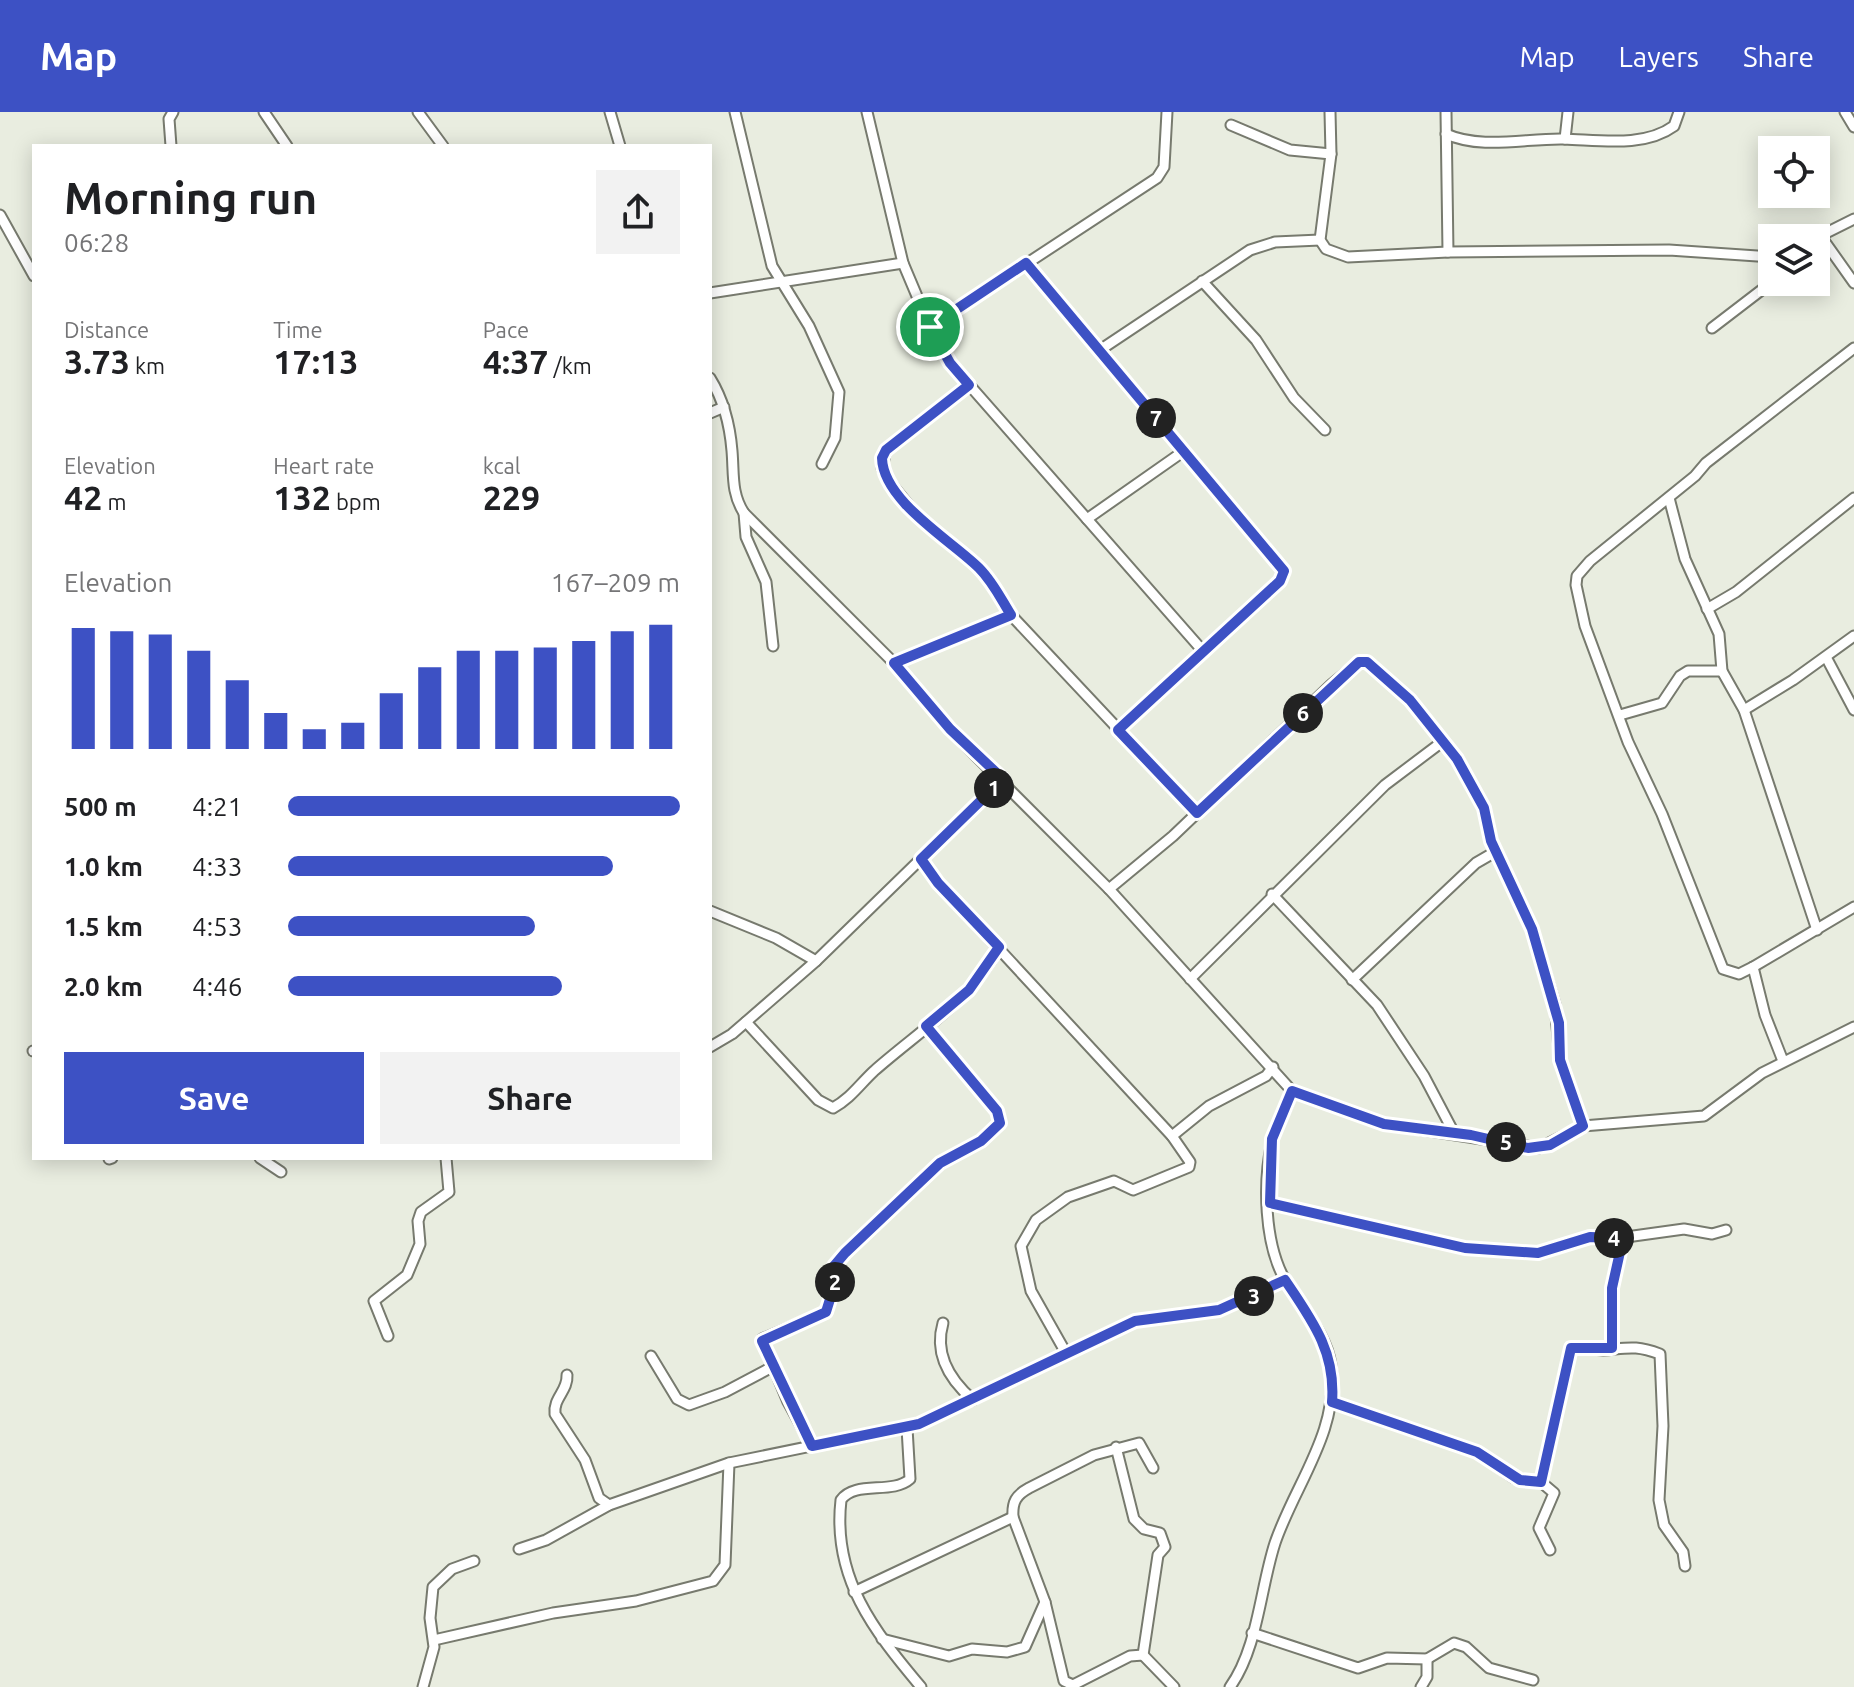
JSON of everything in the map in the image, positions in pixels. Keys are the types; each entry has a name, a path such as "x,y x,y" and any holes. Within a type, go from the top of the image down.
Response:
{"street":[{"path":"171,144 169,119 173,112"},
{"path":"264,112 286,144"},
{"path":"418,112 442,144"},
{"path":"610,112 619,144"},
{"path":"735,112 772,266 784,281 839,392 835,438 822,464"},
{"path":"867,112 903,263 930,327 950,363 1202,650"},
{"path":"930,327 1157,178 1164,167 1167,112"},
{"path":"1330,112 1331,154 1320,240 1326,249 1348,257 1448,252 1669,250 1758,256"},
{"path":"1446,112 1448,252"},
{"path":"1565,139 1568,112"},
{"path":"1446,134 1458,140 1565,139 1600,143 1659,135 1674,126 1679,112"},
{"path":"1845,112 1854,127"},
{"path":"1231,125 1290,150 1331,154"},
{"path":"1447,147 1458,140"},
{"path":"0,215 3,231 32,273"},
{"path":"1830,230 1854,219"},
{"path":"1100,350 1250,250 1275,242 1320,240"},
{"path":"1830,252 1854,283"},
{"path":"712,293 903,263"},
{"path":"1026,263 1284,571 1280,581 1118,730"},
{"path":"1202,281 1256,340 1294,398 1325,430"},
{"path":"1712,328 1758,293"},
{"path":"1854,348 1706,463 1669,498 1590,561 1577,576 1585,626 1628,742 1662,814 1723,969 1739,974 1854,907"},
{"path":"712,382 724,407 732,449 735,495 744,513 751,551 766,582 773,646"},
{"path":"969,385 886,450 882,468 919,518 982,570 1011,615 1197,813"},
{"path":"712,412 724,407"},
{"path":"1087,519 1184,451"},
{"path":"1669,498 1685,559 1719,634 1722,671 1744,710 1817,930"},
{"path":"1707,609 1736,592 1854,498"},
{"path":"744,513 894,663 958,737 1109,889 1292,1091 1384,1124 1454,1133 1528,1148 1550,1145 1583,1126 1704,1116 1740,1087 1783,1061 1854,1027"},
{"path":"894,663 1011,615"},
{"path":"1744,710 1854,636"},
{"path":"1826,657 1854,710"},
{"path":"1109,889 1197,813 1359,662 1367,662 1410,700 1472,784 1484,808 1495,852 1532,929 1559,1023 1560,1060 1583,1126"},
{"path":"1620,715 1665,701 1680,676 1688,671 1722,671"},
{"path":"1190,979 1272,894 1321,851 1385,785 1442,742"},
{"path":"712,1046 746,1022 816,961 1003,779"},
{"path":"1352,980 1476,863 1495,852"},
{"path":"921,859 938,883 1172,1136 1190,1162 1189,1167 1133,1190 1114,1181 1081,1190 1036,1220 1024,1237 1020,1254 1031,1291 1066,1353"},
{"path":"1272,894 1390,1023 1454,1133"},
{"path":"712,912 776,938 816,961"},
{"path":"746,1022 818,1100 833,1108 855,1094 871,1074 901,1052 969,990 999,947"},
{"path":"1753,967 1765,1015 1783,1061"},
{"path":"812,1446 762,1339 826,1312 835,1283 834,1266 845,1253 940,1163 981,1141 1000,1123 997,1111 926,1026"},
{"path":"1172,1136 1209,1106 1266,1076 1273,1067"},
{"path":"1230,1687 1244,1666 1282,1522 1322,1437 1332,1402 1331,1362 1326,1345 1285,1280 1272,1242 1272,1139 1292,1091"},
{"path":"263,1160 281,1172"},
{"path":"388,1336 374,1301 407,1275 420,1244 418,1221 421,1212 449,1192 446,1160"},
{"path":"1270,1203 1465,1248 1538,1253 1590,1237 1619,1238 1684,1229 1712,1234 1726,1230"},
{"path":"1612,1348 1612,1288 1620,1252 1619,1238"},
{"path":"519,1549 546,1540 609,1505 729,1463 907,1428 973,1400 1135,1321 1219,1310 1285,1280"},
{"path":"943,1323 939,1337 950,1376 973,1400"},
{"path":"1541,1482 1571,1348 1638,1346 1663,1357 1659,1500 1664,1525 1683,1552 1685,1566"},
{"path":"651,1356 677,1399 689,1405 725,1392 774,1366"},
{"path":"567,1375 566,1387 554,1407 555,1414 585,1460 599,1498 609,1505"},
{"path":"1332,1402 1477,1452 1520,1480 1541,1482 1554,1493 1539,1528 1550,1550"},
{"path":"907,1428 910,1479 895,1486 850,1492 841,1500 841,1557 854,1592 882,1639 921,1687"},
{"path":"1143,1655 1130,1656 1073,1685 1064,1681 1045,1602 1013,1517 1018,1494 1116,1447 1139,1443 1153,1468"},
{"path":"1116,1447 1134,1519 1144,1529 1160,1533 1165,1547 1158,1555 1143,1655"},
{"path":"434,1640 566,1610 636,1601 713,1581 725,1565 729,1463"},
{"path":"854,1592 1013,1517"},
{"path":"423,1687 434,1640 430,1618 433,1587 452,1569 474,1561"},
{"path":"882,1639 949,1656 972,1649 1015,1651 1025,1647 1045,1602"},
{"path":"1252,1633 1358,1668 1387,1658 1427,1659 1454,1643 1466,1647 1489,1668 1533,1680"},
{"path":"1143,1655 1174,1687"},
{"path":"1421,1687 1427,1677 1427,1659"}],"route":[{"path":"1026,263 1284,571 1280,581 1118,730 1197,813 1359,662 1367,662 1410,700 1457,759 1472,784 1484,808 1491,841 1532,929 1555,1004 1560,1060 1583,1126 1550,1145 1528,1148 1471,1135 1384,1124 1292,1091 1272,1139 1268,1170 1270,1203 1465,1248 1538,1253 1590,1237 1619,1238 1620,1252 1612,1288 1612,1348 1575,1347 1568,1353 1541,1482 1520,1480 1477,1452 1332,1402 1331,1362 1326,1345 1285,1280 1219,1310 1135,1321 944,1414 907,1428 812,1446 788,1402 762,1339 777,1336 826,1312 835,1283 834,1266 845,1253 865,1238 873,1225 940,1163 981,1141 1000,1123 997,1111 966,1071 932,1037 926,1026 969,990 988,968 999,947 938,883 921,859 1003,779 965,745 894,663 1011,615 982,570 919,518 882,468 886,450 969,385 950,363 930,327 1026,263"}]}
